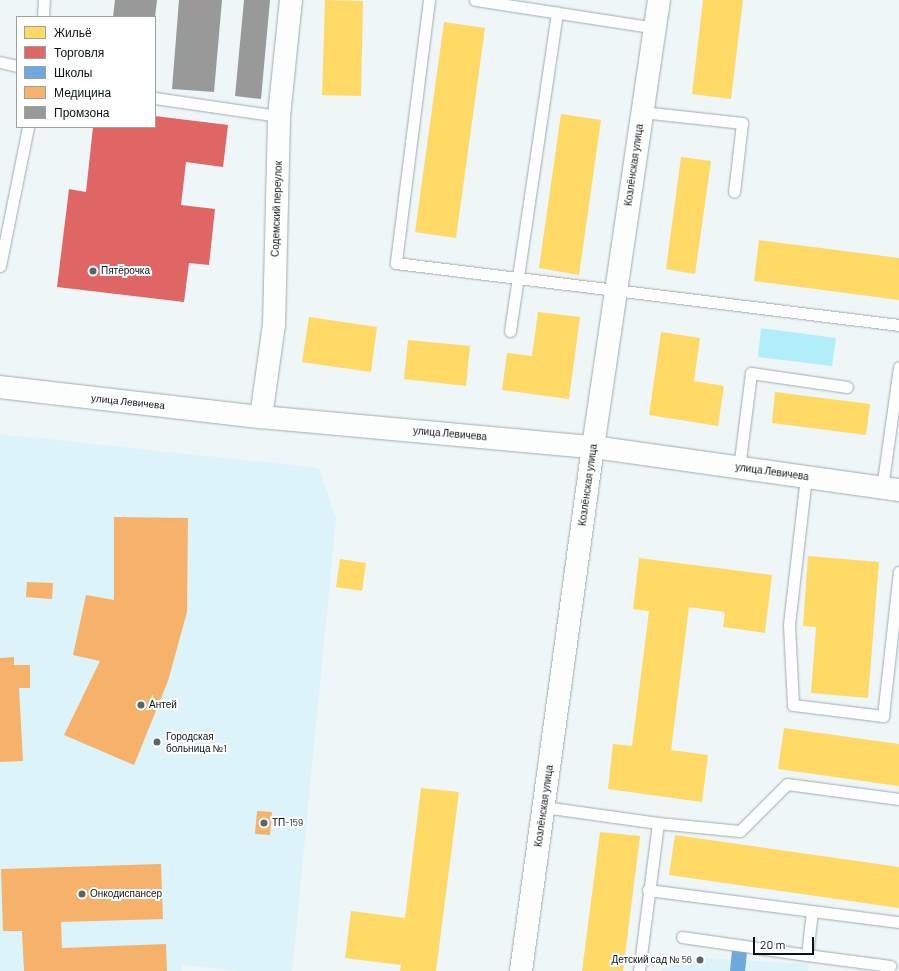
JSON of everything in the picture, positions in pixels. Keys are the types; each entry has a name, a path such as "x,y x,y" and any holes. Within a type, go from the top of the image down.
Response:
{"street":[{"name":"Содемский переулок","path":"261,417 274,325 279,116 290,0"},
{"name":"Козлёнская улица","path":"521,971 593,447 659,0"},
{"name":"улица Левичева","path":"0,387 261,417 593,447 891,489"}],"lane":[{"path":"43,16 44,0"},
{"path":"429,0 396,263 899,325"},
{"path":"475,0 654,28"},
{"path":"510,331 557,12"},
{"path":"0,62 16,66"},
{"path":"156,98 279,116"},
{"path":"642,112 742,123 734,192"},
{"path":"0,266 28,128"},
{"path":"891,489 899,367"},
{"path":"739,468 751,373 847,387"},
{"path":"806,477 789,625 793,705 883,716 899,572"},
{"path":"544,807 658,823 740,831 787,784 899,799"},
{"path":"639,971 648,890 658,823"},
{"path":"648,890 899,922"},
{"path":"808,955 812,911"},
{"path":"682,937 890,966"}],"shaded area":[{"path":"761,328 836,338 832,366 758,357"},
{"name":"Городская больница №1","path":"0,434 319,468 336,519 292,971 238,971 182,965 181,971 0,971"},
{"name":"Детский сад № 56","path":"663,956 809,964 808,971 662,971"}],"building: Жильё":[{"path":"325,0 363,1 361,96 322,95"},
{"path":"703,0 743,0 731,99 692,94"},
{"path":"444,22 485,28 456,238 415,232"},
{"path":"561,114 601,120 579,275 539,268"},
{"path":"681,157 711,161 695,274 666,269"},
{"path":"759,240 899,258 899,300 754,281"},
{"path":"538,312 580,317 569,399 502,390 507,353 532,356"},
{"path":"309,317 377,327 371,372 302,362"},
{"path":"661,332 700,338 694,381 724,386 718,426 649,415"},
{"path":"408,340 470,346 466,386 404,379"},
{"path":"775,392 870,404 866,435 772,423"},
{"path":"808,556 879,562 868,698 811,693 816,627 803,626"},
{"path":"639,558 772,575 765,633 723,627 725,612 689,607 671,750 708,755 702,802 608,789 613,744 632,746 649,611 633,609"},
{"path":"340,559 366,563 362,591 336,587"},
{"path":"784,728 899,744 899,786 778,769"},
{"path":"421,788 459,792 436,971 400,971 401,965 345,958 351,911 405,918"},
{"path":"600,832 640,836 623,971 582,971"},
{"path":"675,835 899,867 899,908 669,875"}],"building: Торговля":[{"path":"156,116 228,125 223,167 186,162 181,205 215,209 209,265 189,263 184,302 57,287 69,189 86,192 93,128 156,128"}],"building: Школы":[{"path":"732,950 747,952 745,971 730,971"}],"building: Медицина":[{"path":"114,517 188,518 187,612 168,681 134,765 64,735 100,661 73,655 86,595 114,600"},
{"path":"27,582 53,583 52,599 26,597"},
{"path":"14,657 14,665 30,665 30,688 19,688 23,761 0,762 0,658"},
{"name":"ТП-159","path":"257,811 272,812 270,835 255,834"},
{"name":"Онкодиспансер","path":"161,864 163,919 61,922 62,948 166,944 167,971 24,971 22,931 3,931 1,869"}],"building: Промзона":[{"path":"115,0 157,0 155,16 113,16"},
{"path":"179,0 222,0 214,92 172,89"},
{"path":"244,0 270,0 261,99 235,96"}],"place":[{"name":"Пятёрочка","path":"93,271"},
{"name":"Антей","path":"141,705"},
{"name":"Городская больница №1","path":"157,742"},
{"name":"ТП-159","path":"264,823"},
{"name":"Онкодиспансер","path":"82,894"},
{"name":"Детский сад № 56","path":"700,960"}]}
